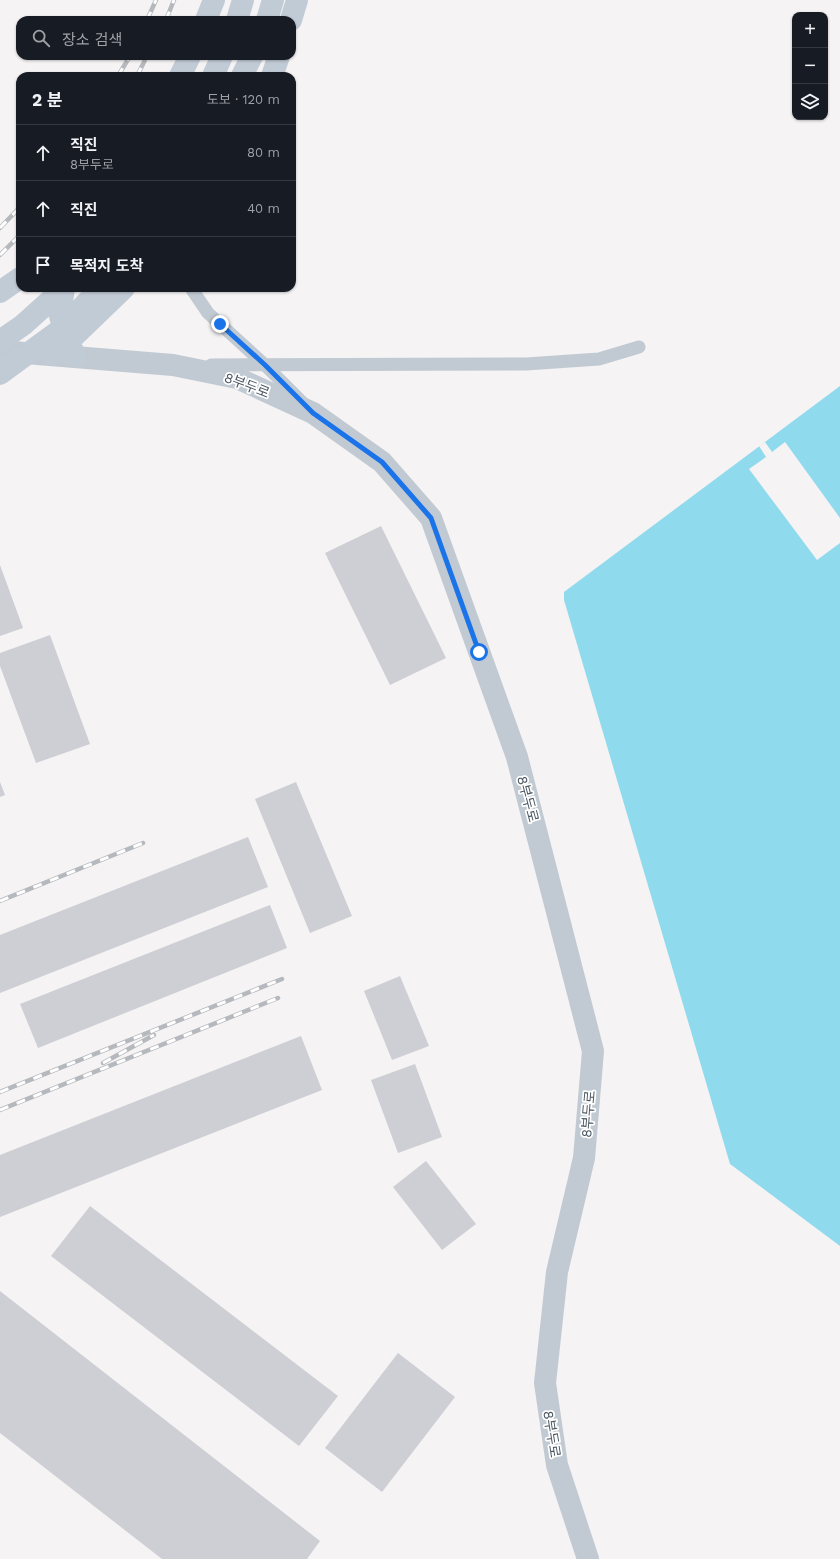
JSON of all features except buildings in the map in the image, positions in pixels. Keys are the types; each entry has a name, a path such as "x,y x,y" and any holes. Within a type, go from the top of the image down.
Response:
{"main road":[{"path":"208,16 214,0"},
{"path":"238,16 243,0"},
{"path":"268,16 273,0"},
{"path":"291,16 297,0"},
{"path":"182,72 188,60"},
{"path":"215,72 220,60"},
{"path":"244,72 250,60"},
{"path":"273,72 278,60"},
{"path":"0,292 16,281"},
{"path":"0,341 23,325 60,292"},
{"path":"63,292 60,316 65,351"},
{"path":"0,374 64,327 96,292"},
{"path":"65,351 120,292"}],"street":[{"name":"8부두로","path":"0,351 65,351 178,366 237,378 313,413 382,462 431,518 517,757 593,1051 584,1158 557,1272 545,1383 557,1465 588,1559"}],"lane":[{"path":"194,292 208,313 265,365 313,413"},
{"path":"178,366 526,364 599,358 639,347"}],"water":[{"path":"840,386 840,1246 730,1164 564,600 564,592"}],"pier":[{"path":"765,442 772,452 785,442 840,518 840,543 817,560 749,469 766,457 759,446"}],"railway":[{"path":"149,16 156,0"},
{"path":"168,16 174,0"},
{"path":"120,72 128,60"},
{"path":"139,72 145,60"},
{"path":"0,228 16,211"},
{"path":"0,255 16,239"},
{"path":"0,901 143,843"},
{"path":"0,1092 282,979"},
{"path":"0,1110 278,998"},
{"path":"103,1063 154,1035"}],"route":[{"path":"220,324 265,365 313,413 382,462 431,518 479,652"}]}
